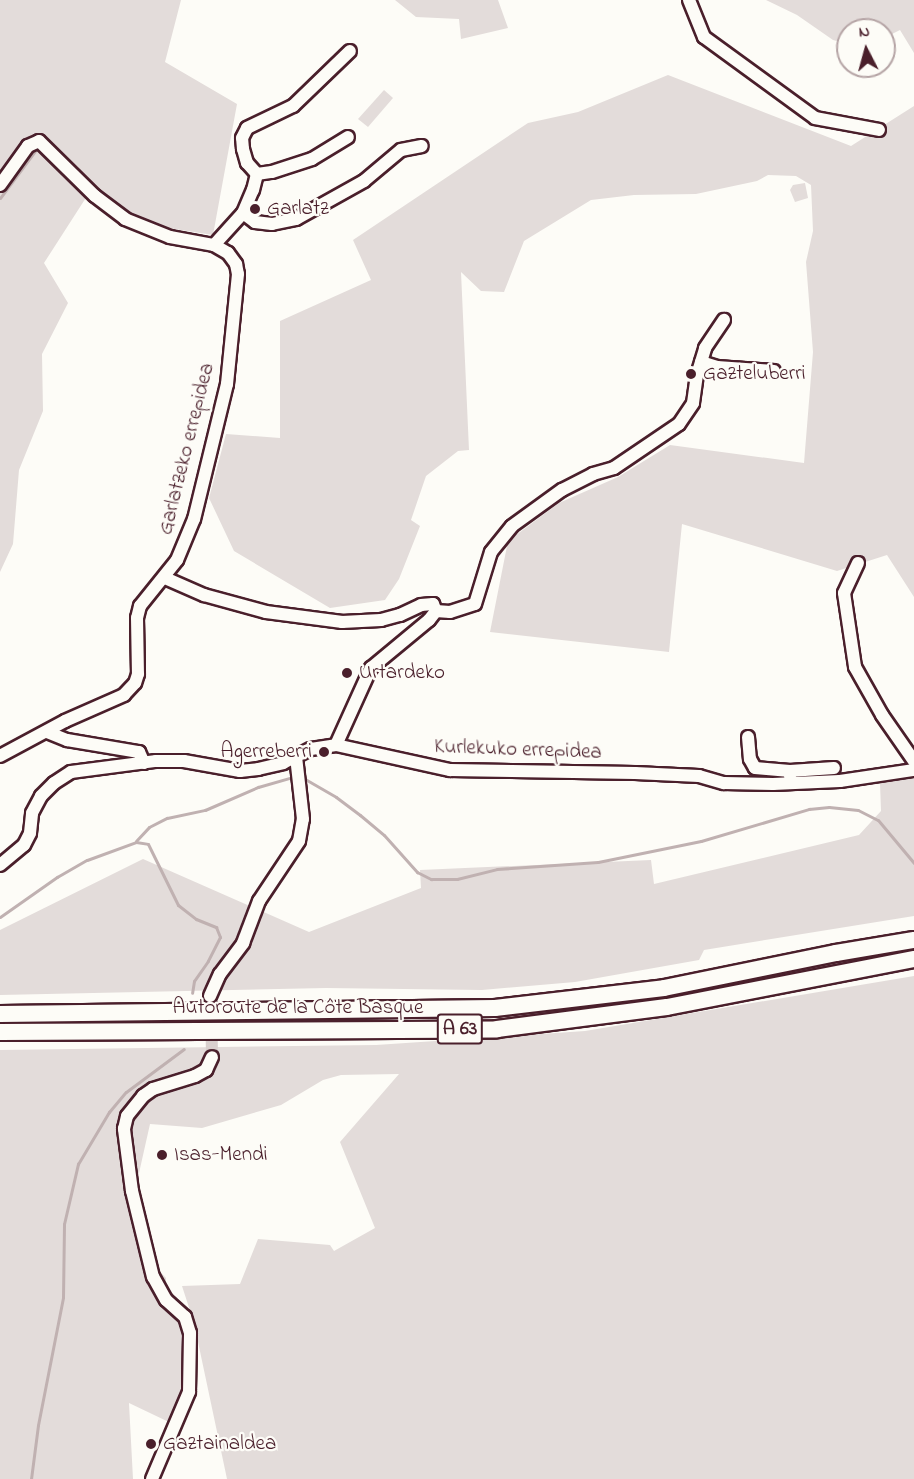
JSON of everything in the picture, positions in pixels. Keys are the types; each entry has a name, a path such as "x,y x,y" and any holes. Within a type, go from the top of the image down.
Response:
{"highway":[{"name":"Autoroute de la Côte Basque","path":"0,1014 495,1008 664,988 836,953 914,940"},
{"name":"Autoroute de la Côte Basque","path":"0,1032 497,1029 667,1007 914,959"}],"street":[{"path":"689,0 704,37 815,118 879,130"},
{"path":"257,174 247,163 243,148 242,138 247,128 293,106 350,51"},
{"path":"257,174 272,172 312,159 348,137"},
{"path":"0,185 28,146 39,141 95,196 125,219 171,237 214,245 243,213 257,174"},
{"path":"243,213 255,222 272,224 296,219 364,181 401,150 422,146"},
{"name":"Garlatzeko errepidea","path":"0,756 131,690 138,674 136,626 140,606 165,578 186,542 194,519 227,384 238,274 236,264 228,253 214,245"},
{"path":"436,611 450,612 475,604 491,552 512,526 562,490 593,474 614,468 679,424 693,403 705,348 724,320"},
{"path":"701,362 717,367 774,371"},
{"path":"858,563 844,593 855,667 877,707 914,761"},
{"path":"165,578 204,596 267,612 342,622 381,620 433,604 436,611"},
{"path":"336,746 371,668 429,620 436,611"},
{"path":"47,732 67,740 139,753 144,764"},
{"path":"748,737 750,759 755,768 790,771 834,768"},
{"name":"Kurlekuko errepidea","path":"0,865 24,845 30,833 32,813 41,796 54,783 71,772 144,764 184,761 240,771 270,767 319,747 336,746 450,770 699,776 724,783 790,784 840,781 914,770"},
{"path":"210,996 220,974 243,943 259,901 299,841 303,819 296,757"},
{"path":"790,771 790,784"},
{"path":"152,1479 189,1392 190,1334 185,1317 166,1300 153,1277 132,1191 124,1129 127,1116 143,1096 153,1089 195,1077 206,1070 212,1057"}],"shaded area":[{"path":"0,0 181,0 165,62 237,104 213,235 143,224 89,193 44,263 68,303 42,354 43,411 19,470 13,544 0,572"},
{"path":"395,0 498,0 508,28 461,39 459,19 416,17"},
{"path":"766,0 914,0 914,53 900,30 896,32 896,18 836,18 836,41 797,15"},
{"path":"668,75 851,146 914,106 914,597 887,555 837,571 682,524 669,652 490,632 508,541 559,503 618,477 670,445 804,463 813,352 806,262 813,231 811,185 796,176 768,175 757,181 696,194 634,195 591,200 524,241 504,292 481,291 461,272 469,450 458,451 426,476 411,520 420,526 399,579 385,600 330,608 234,551 209,498 226,434 280,438 280,321 371,280 353,240 528,123 578,112"},
{"path":"384,90 393,98 368,127 358,119"},
{"path":"805,183 808,198 795,202 790,190 793,185"},
{"path":"914,777 914,916 704,950 699,960 575,982 482,990 326,988 0,995 0,930 143,859 309,932 421,888 420,870 651,860 654,884 859,835 881,811 880,783"},
{"path":"914,976 914,1479 227,1479 194,1323 182,1286 240,1284 258,1239 330,1245 334,1251 375,1228 340,1142 399,1074 341,1075 323,1080 281,1105 202,1128 150,1124 135,1191 153,1264 166,1278 166,1306 183,1327 182,1397 173,1424 129,1403 133,1479 0,1479 0,1050 376,1045 585,1031"}],"waterway":[{"path":"0,198 35,151"},
{"path":"136,841 149,827 167,818 205,810 258,787 290,778"},
{"path":"305,779 336,797 360,815 384,835 417,872 431,879 457,879 497,869 598,862 701,841 809,809 829,807 858,810 878,820 914,863"},
{"path":"0,917 57,877 87,860 136,842 148,844 178,905 196,919 216,927 220,937 208,961 194,981 192,993"},
{"path":"31,1479 38,1425 63,1297 64,1224 78,1164 109,1112 126,1092 184,1049"}],"tunnel":[{"path":"211,1003 212,1057"}],"place":[{"name":"Garlatz","path":"255,209"},
{"name":"Gazteluberri","path":"691,374"},
{"name":"Urtardeko","path":"347,673"},
{"name":"Agerreberri","path":"324,752"},
{"name":"Isas-Mendi","path":"162,1155"},
{"name":"Gaztainaldea","path":"151,1444"}]}
